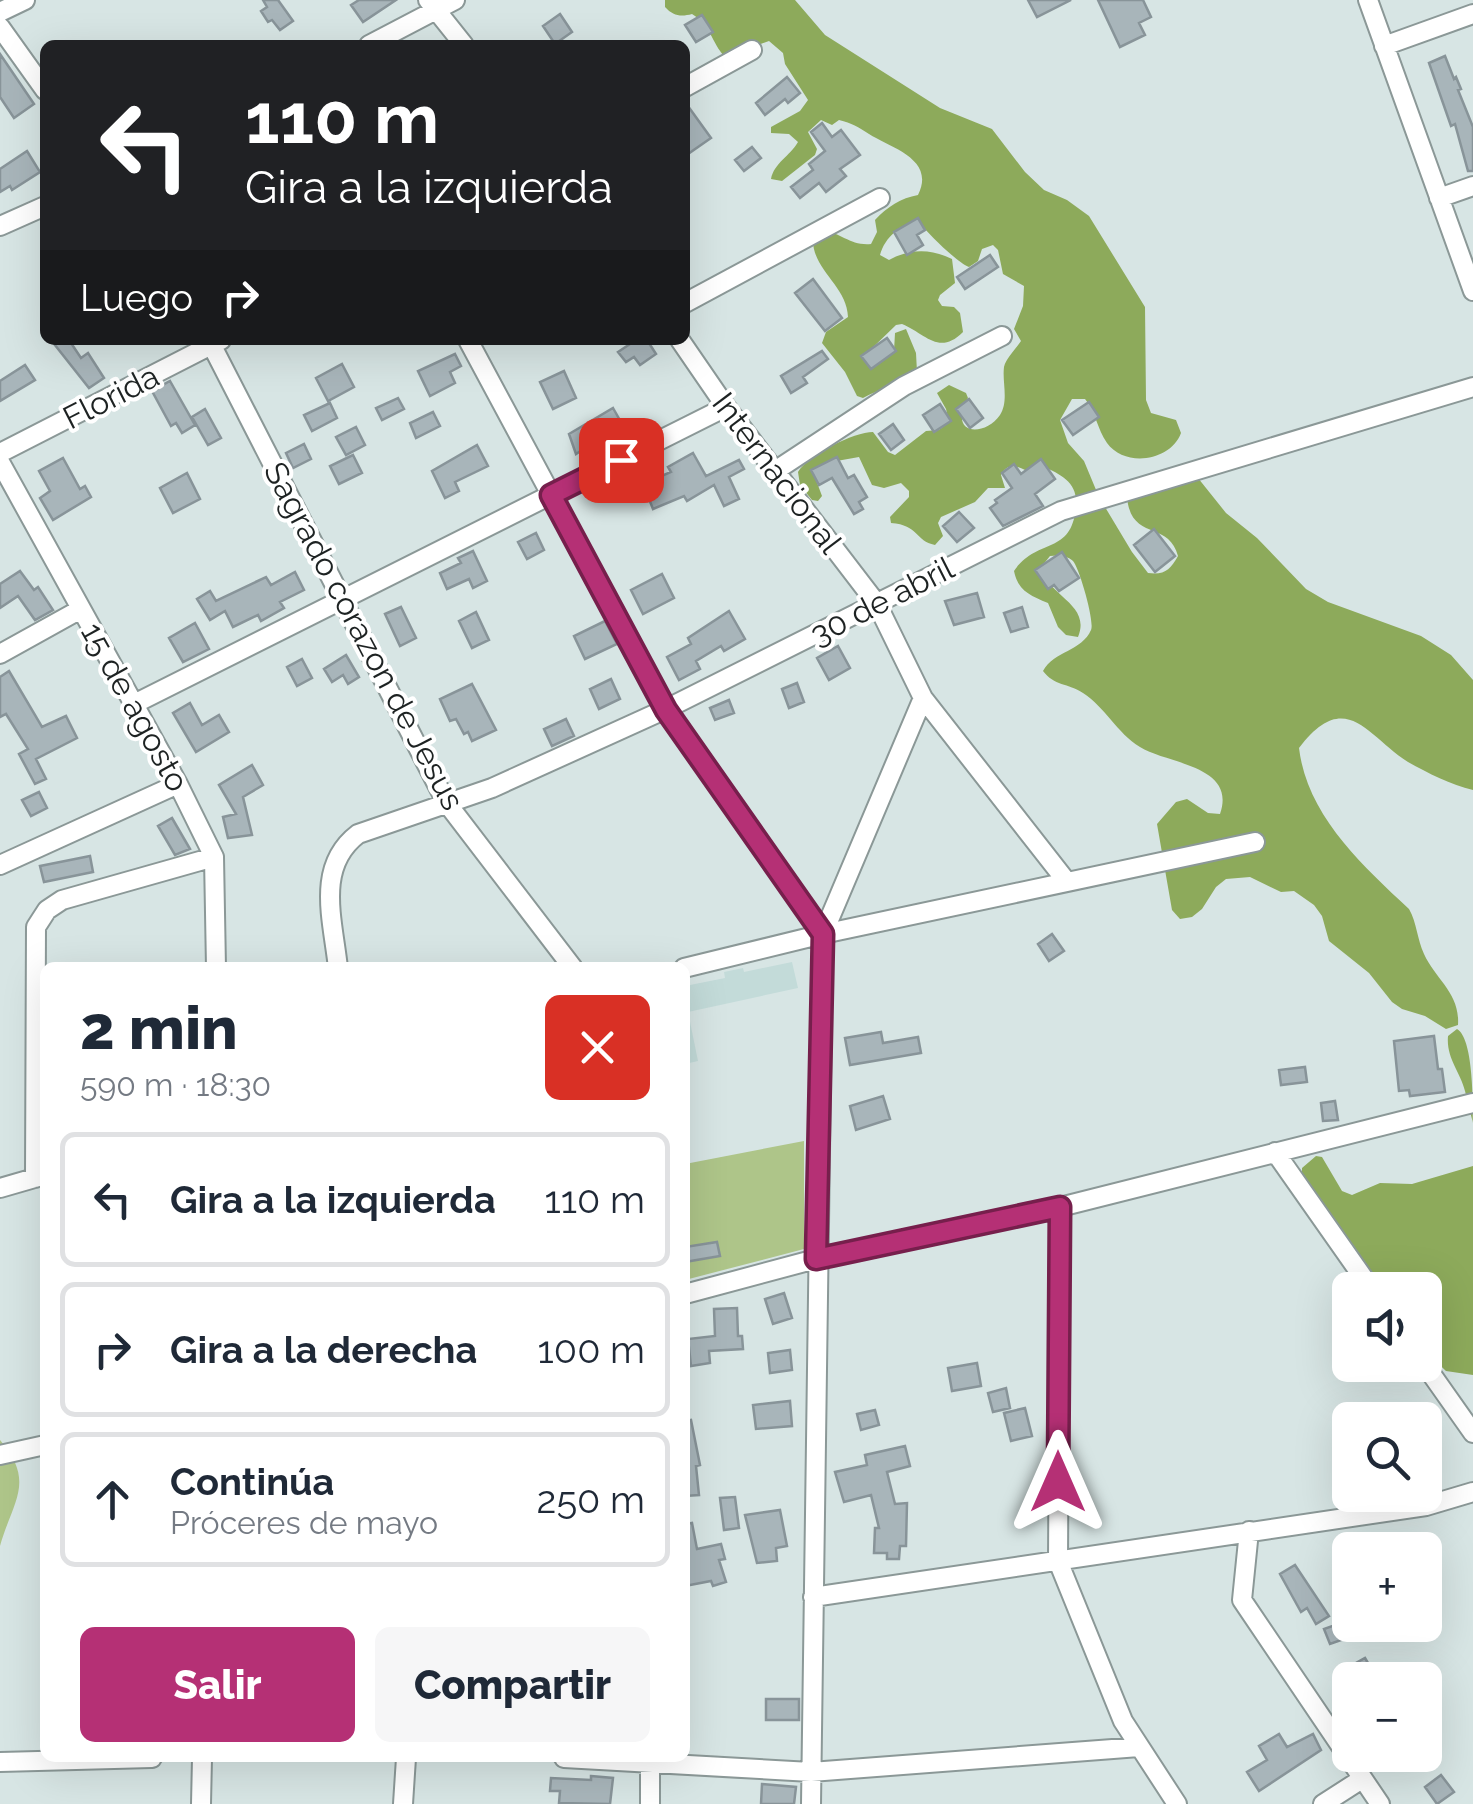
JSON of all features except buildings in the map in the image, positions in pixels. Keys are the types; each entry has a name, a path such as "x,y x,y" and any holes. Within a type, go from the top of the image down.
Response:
{"street":[{"path":"0,12 24,0"},
{"path":"377,40 432,5 455,0"},
{"path":"1368,0 1473,291"},
{"path":"432,5 460,40"},
{"path":"1384,46 1473,14"},
{"path":"0,27 40,83"},
{"path":"690,84 752,50"},
{"path":"1439,198 1473,186"},
{"path":"690,300 880,198"},
{"path":"0,226 40,208"},
{"path":"774,470 904,386 1002,336"},
{"name":"Florida","path":"0,454 208,345"},
{"name":"Sagrado corazon de Jesus","path":"216,345 446,802 568,962"},
{"path":"471,345 666,710 823,934"},
{"name":"Internacional","path":"683,345 876,604 924,698 1067,882"},
{"name":"30 de abril","path":"337,962 328,880 342,846 358,834 492,788 666,710 1061,511 1473,386"},
{"path":"132,705 726,407"},
{"name":"15 de agosto","path":"0,462 178,784 214,857 216,962"},
{"path":"0,654 82,609"},
{"path":"811,1804 823,934 924,698"},
{"path":"0,866 178,784"},
{"path":"690,967 823,934 1255,842"},
{"path":"0,1188 40,1176 36,927 46,910 62,900 214,857"},
{"path":"690,1293 816,1259 1060,1207 1473,1103"},
{"path":"1275,1152 1359,1272"},
{"path":"1060,1207 1058,1561 1123,1721 1177,1804"},
{"path":"1437,1382 1473,1432"},
{"path":"0,1454 40,1446"},
{"path":"813,1597 1426,1506 1473,1492"},
{"path":"1249,1532 1242,1600 1380,1804"},
{"path":"677,1762 811,1772 1139,1747"},
{"path":"0,1762 40,1761"},
{"path":"201,1804 202,1762"},
{"path":"403,1804 406,1762"},
{"path":"650,1762 650,1804"},
{"path":"1322,1804 1362,1779"}],"shaded area":[{"path":"792,962 798,988 690,1012 690,985 725,978 724,972 743,968 744,972"},
{"path":"690,1022 698,1061 690,1063"}],"green space":[{"path":"665,0 795,0 825,35 940,108 992,129 1044,190 1089,216 1145,307 1146,400 1151,413 1176,420 1181,433 1168,450 1136,458 1115,451 1107,443 1085,399 1072,399 1060,420 1068,443 1084,461 1099,497 1148,573 1166,570 1178,556 1167,538 1135,520 1127,496 1141,481 1157,474 1194,473 1226,513 1257,538 1306,589 1328,602 1421,636 1451,655 1473,680 1473,790 1408,762 1368,730 1344,719 1330,721 1316,730 1299,748 1304,772 1325,817 1355,856 1409,909 1424,954 1455,1004 1458,1025 1446,1029 1392,1002 1369,973 1329,941 1322,916 1294,891 1281,892 1250,877 1226,879 1192,917 1180,919 1172,910 1157,824 1176,802 1187,799 1208,813 1220,814 1223,798 1209,776 1140,747 1091,699 1043,671 1091,630 1086,595 1073,561 1050,556 1042,566 1051,585 1079,616 1078,637 1066,635 1058,627 1048,603 1022,588 1014,571 1023,560 1061,540 1068,532 1076,498 1067,480 1043,466 1027,471 1009,467 1001,475 1005,488 988,488 975,502 941,517 938,523 943,536 935,545 907,527 891,523 890,517 909,497 909,491 901,483 884,488 872,485 859,457 831,462 816,480 822,496 818,501 812,500 800,485 798,472 803,465 844,440 873,432 895,455 926,431 939,430 949,422 937,393 949,385 968,398 962,420 965,426 978,429 993,422 1004,404 1005,364 1021,341 1014,329 1023,306 1024,286 1003,274 998,250 993,245 982,249 978,261 969,267 943,248 920,223 900,228 880,255 889,260 912,252 928,252 952,259 955,283 938,300 942,306 954,307 960,313 963,332 939,343 902,324 896,325 862,358 871,367 894,351 895,333 906,329 916,353 917,372 863,398 857,396 845,372 822,343 826,332 848,317 842,296 817,259 813,237 823,230 871,244 877,232 875,220 895,204 918,195 921,172 908,156 855,126 839,120 832,125 821,120 808,132 817,149 815,155 782,181 771,179 775,168 798,142 789,134 771,133 771,127 800,111 808,100 785,64 783,53 769,41 725,57 698,18 671,12 665,7"},
{"path":"1457,1029 1469,1056 1473,1123 1449,1051 1448,1036"},
{"path":"804,1141 804,1249 690,1279 690,1163"},
{"path":"1316,1156 1322,1157 1342,1191 1352,1195 1380,1183 1412,1184 1473,1166 1473,1375 1442,1367 1442,1272 1368,1272 1312,1205 1302,1181 1302,1168"},
{"path":"0,1440 11,1455 19,1480 0,1546"}],"route":[{"path":"621,460 551,495 666,710 823,934 816,1259 1060,1207 1058,1482"}]}
